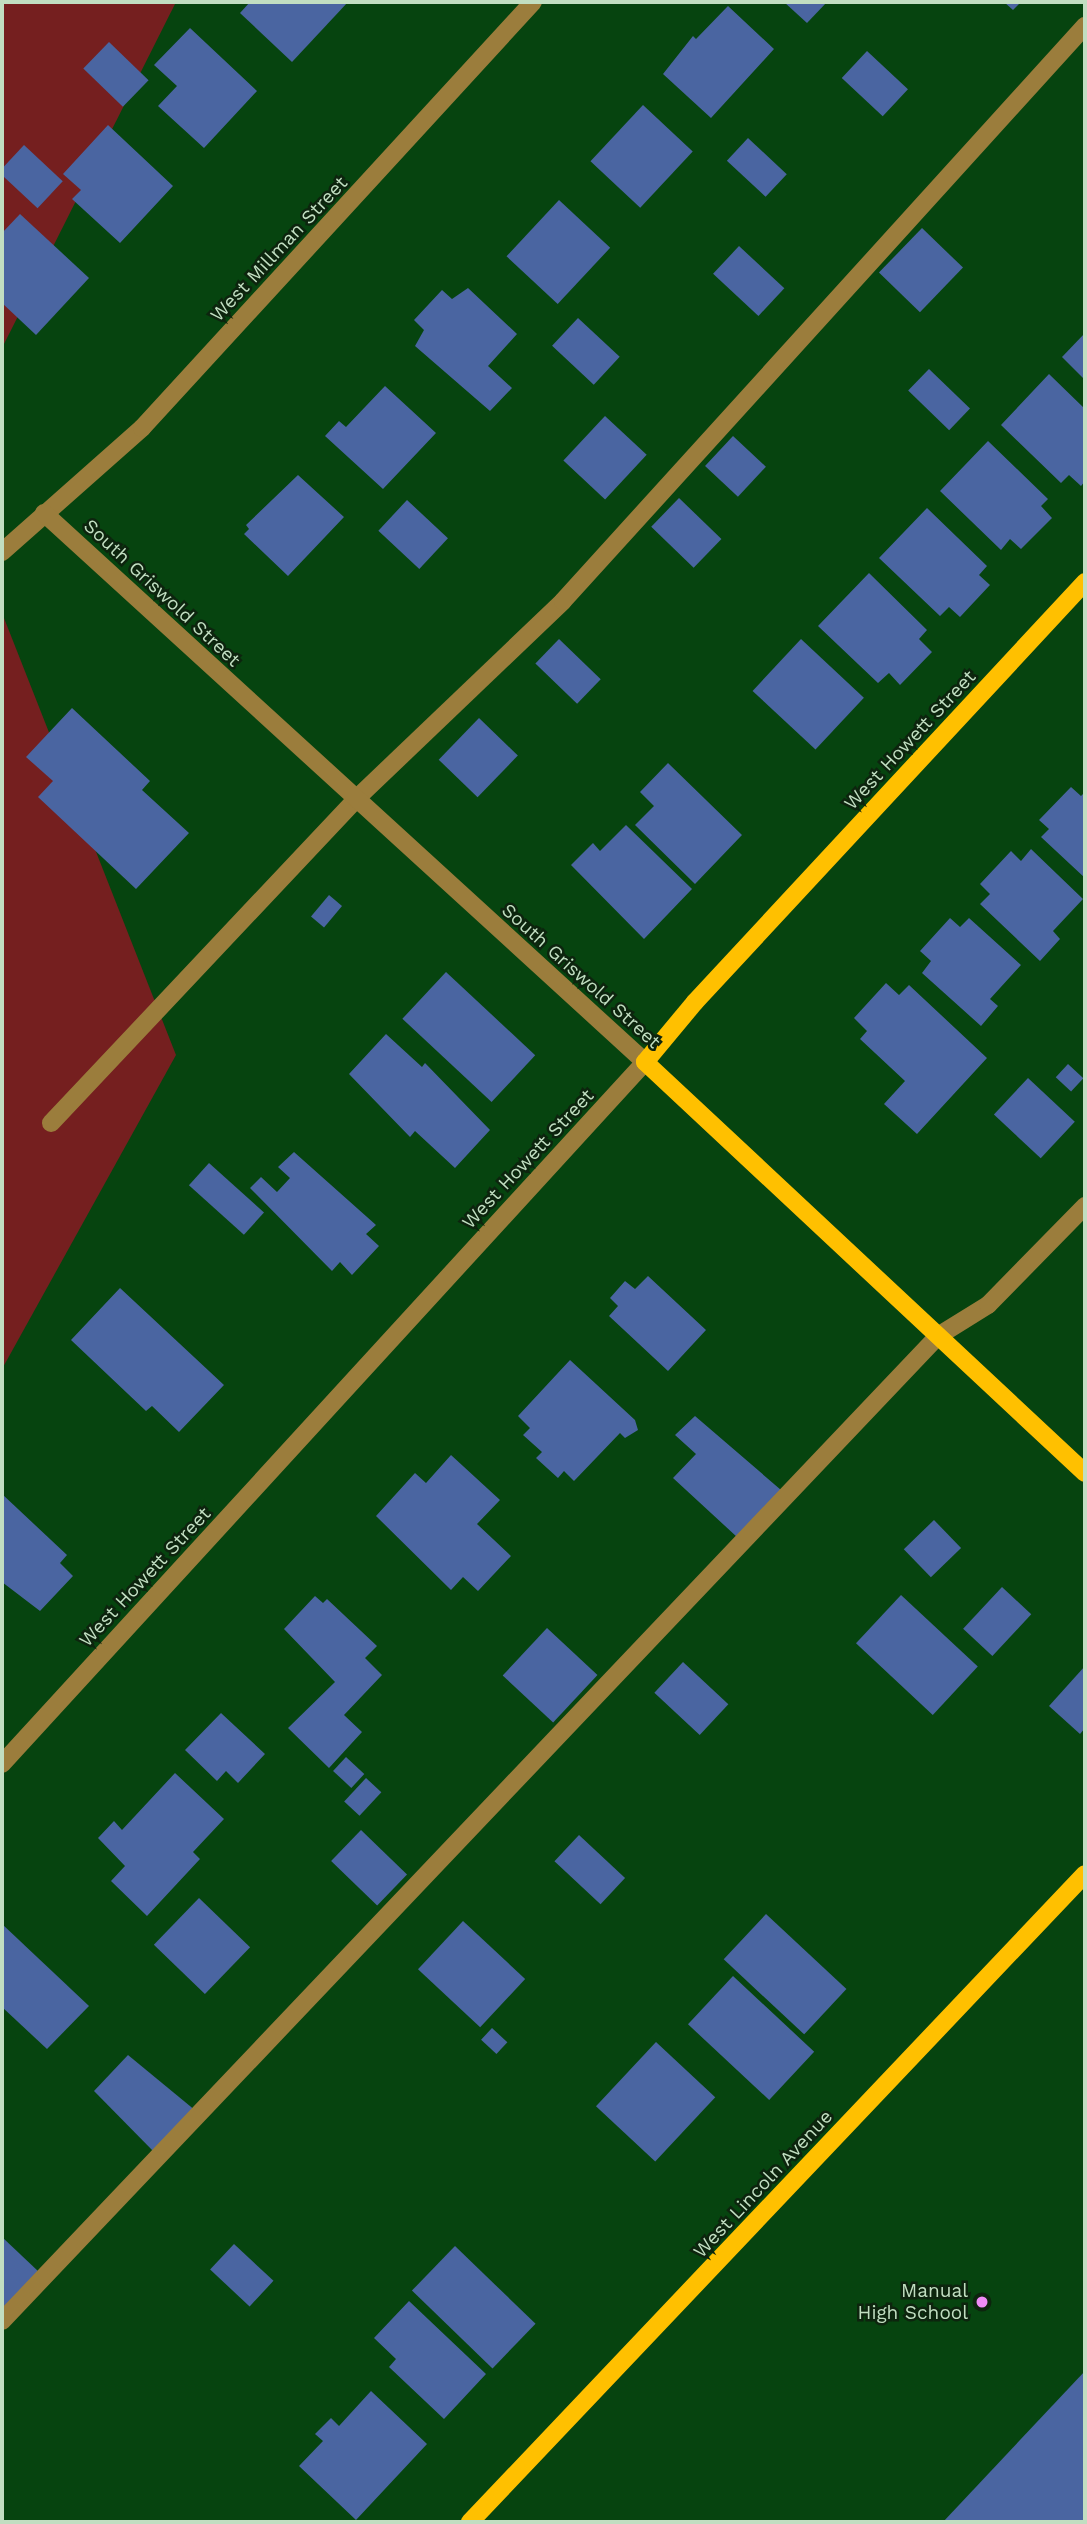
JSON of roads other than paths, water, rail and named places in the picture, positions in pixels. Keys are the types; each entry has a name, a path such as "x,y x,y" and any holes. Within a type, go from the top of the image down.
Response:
{"main road":[{"name":"West Howett Street","path":"645,1062 695,1002 1085,582"},
{"name":"South Griswold Street","path":"645,1062 1085,1473"},
{"name":"West Lincoln Avenue","path":"470,2522 1085,1874"}],"street":[{"name":"West Millman Street","path":"2,552 142,428 533,2"},
{"path":"51,1123 356,799 563,601 1085,26"},
{"name":"South Griswold Street","path":"44,513 645,1062"},
{"name":"West Howett Street","path":"2,1764 645,1062"},
{"path":"2,2321 938,1336 998,1296 1085,1206"}],"place":[{"name":"Manual High School","path":"982,2302"}]}
